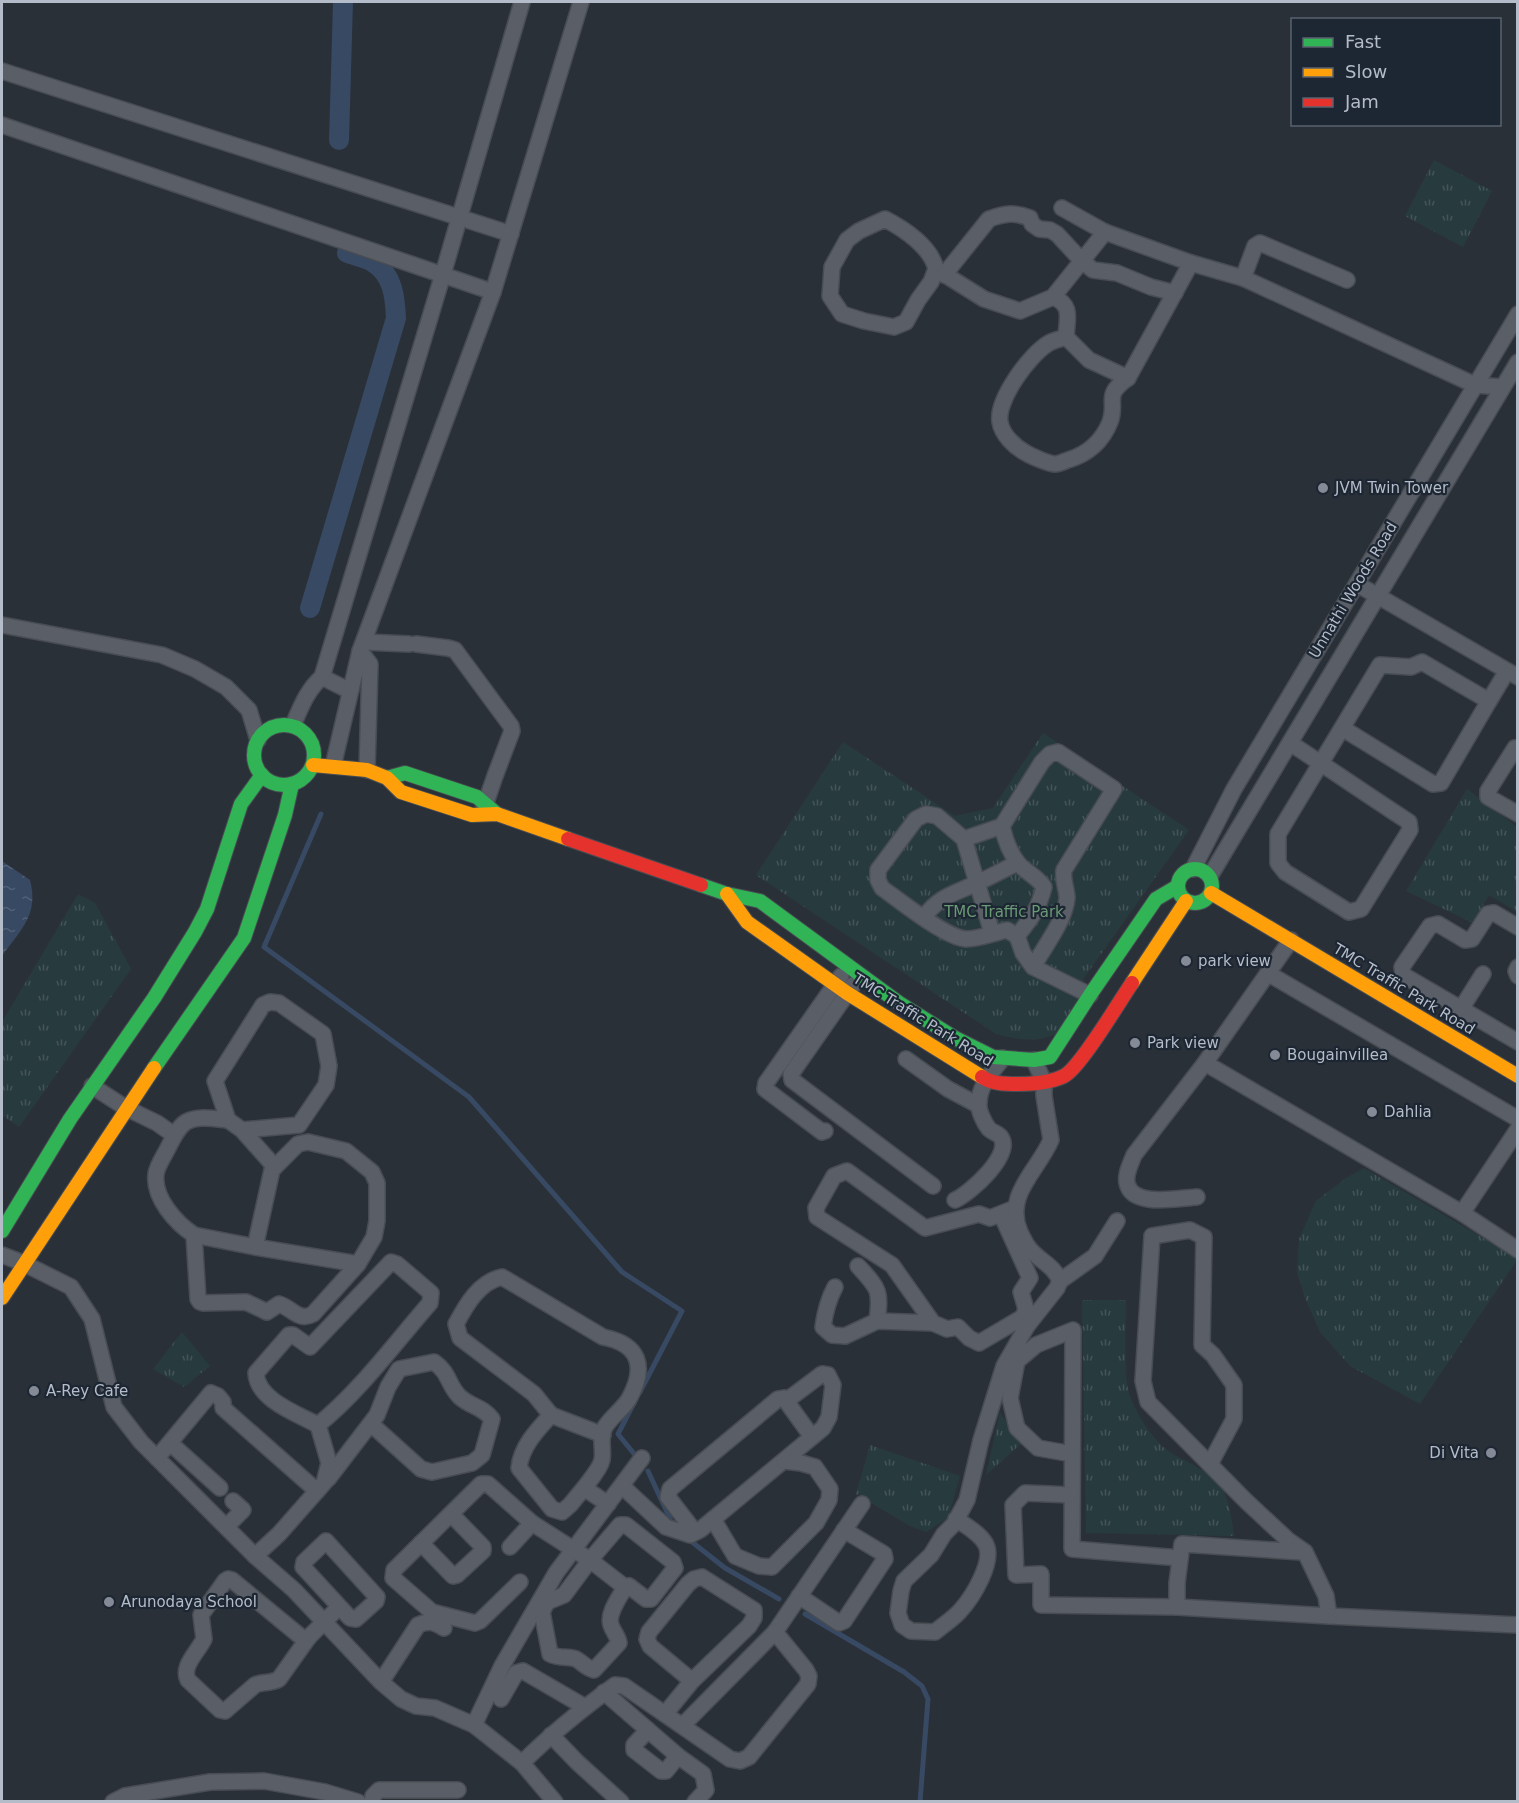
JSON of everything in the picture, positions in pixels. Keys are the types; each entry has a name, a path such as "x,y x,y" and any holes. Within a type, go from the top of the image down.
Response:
{"street":[{"path":"293,725 305,697 321,677 460,217 522,2"},
{"path":"333,766 362,646 493,292 581,2"},
{"path":"2,71 511,234"},
{"path":"2,125 493,292"},
{"path":"1062,208 1105,232 1191,263 1242,278 1475,385 1503,387"},
{"path":"1105,232 1082,261 1053,297 1020,311 984,299 940,272 928,252 899,227 885,219 859,231 847,240 832,267 830,296 842,314 894,327 906,322 918,300 940,272 989,219 1016,213 1030,218 1032,224 1039,229 1050,230 1057,234 1082,261 1093,270 1117,273 1151,287 1175,293"},
{"path":"1242,278 1255,246 1260,243 1347,280"},
{"path":"1066,337 1048,343 1023,367 1008,391 1000,423 1012,444 1030,455 1055,464 1084,455 1099,441 1111,420 1112,394 1119,384 1128,378 1191,263"},
{"path":"1053,297 1060,300 1067,310 1066,337 1089,360 1128,378"},
{"name":"Unnathi Woods Road","path":"1192,869 1234,789 1518,314"},
{"name":"Unnathi Woods Road","path":"1210,876 1518,362"},
{"path":"1342,728 1433,784 1441,783 1488,701 1512,674 1357,585"},
{"path":"2,625 162,655 195,669 226,687 249,710 258,740"},
{"path":"362,646 412,644 455,650 511,726 512,731 488,811"},
{"path":"362,646 370,664 367,770"},
{"path":"1290,743 1321,764 1409,822 1410,830 1361,909 1349,912 1285,872 1278,863 1278,834 1321,764 1380,665 1411,667 1422,662 1488,701"},
{"path":"321,677 350,691"},
{"path":"293,725 302,730 309,736 314,746 315,755 309,774 292,784 273,783 262,775 254,760 254,750 258,740 273,726 293,725"},
{"path":"1518,748 1515,748 1488,790 1488,797 1518,814"},
{"path":"964,839 1002,826 1042,762 1050,754 1058,752 1114,789 1064,870 1063,879 1067,896 1064,913 1033,967"},
{"name":"TMC Traffic Park Road","path":"313,765 367,770 387,778 401,792 472,815 488,811 727,894 760,901 899,1003 955,1038 993,1057 1042,1058"},
{"path":"387,778 405,773 477,797 488,811"},
{"path":"2,1231 92,1086 170,975 199,925 207,909 240,804 262,775"},
{"path":"2,1298 126,1108 244,938 285,815 292,784"},
{"path":"993,933 964,839 937,816 926,814 916,819 878,870 878,880 882,888 949,934 964,939 993,933 1007,930 1017,936 1023,953 1033,967 1090,995"},
{"path":"1002,826 1006,843 1017,863 1038,878 1044,887 1033,916 1017,936"},
{"path":"924,917 945,896 977,884 1017,863"},
{"path":"1192,869 1201,869 1210,876 1212,881 1211,893 1203,901 1197,903 1186,901 1178,886 1181,876 1192,869"},
{"path":"933,1323 892,1265 817,1217 816,1208 834,1176 847,1172 926,1228 979,1214 990,1218 1008,1211 1051,1140 1044,1096 1042,1058 1090,995 1156,899 1178,886"},
{"name":"TMC Traffic Park Road","path":"1211,893 1518,1076"},
{"name":"TMC Traffic Park Road","path":"727,894 747,922 841,989 986,1080 996,1084 1044,1082 1064,1077"},
{"path":"1042,1058 1064,1077 1083,1057 1186,901"},
{"path":"1518,927 1494,913 1488,914 1472,939 1465,940 1438,924 1430,926 1402,967 1403,975 1518,1042"},
{"path":"1197,1197 1143,1199 1131,1192 1126,1182 1134,1155 1206,1063 1291,940"},
{"path":"1518,967 1515,970 1518,976"},
{"path":"825,1131 822,1132 765,1089 766,1083 855,970"},
{"path":"1269,974 1518,1119"},
{"path":"1461,1009 1483,974"},
{"path":"841,989 826,1024 791,1074 792,1080 933,1186"},
{"path":"228,1120 215,1080 263,1005 270,1002 279,1003 323,1034 329,1066 326,1085 299,1125"},
{"path":"955,1200 966,1195 1001,1158 1003,1146 1000,1136 987,1127 978,1106 980,1091 1003,1058"},
{"path":"906,1059 948,1089 978,1106"},
{"path":"1206,1063 1462,1213 1518,1250"},
{"path":"92,1086 174,1135"},
{"path":"275,1167 242,1130 228,1120 202,1118 186,1122 174,1135 156,1174 158,1194 168,1210 194,1235 358,1264"},
{"path":"242,1130 299,1125"},
{"path":"299,1125 308,1142"},
{"path":"1462,1213 1518,1130"},
{"path":"194,1235 198,1299 203,1303 246,1302 267,1312 279,1304 300,1317 306,1318 313,1314 358,1264 374,1237 377,1221 377,1183 372,1172 346,1152 308,1142 298,1144 272,1170 255,1247"},
{"path":"835,1287 824,1313 823,1327 832,1335 845,1336 877,1321 933,1323 947,1329 958,1327 969,1338 979,1343 1023,1317 1026,1310 1021,1292 1030,1278 1016,1221 1008,1211"},
{"path":"956,1519 975,1532 987,1545 988,1562 981,1580 960,1612 935,1632 911,1631 902,1625 898,1613 904,1581 931,1555 967,1500 981,1440 1004,1366 1027,1326 1060,1281 1095,1256 1117,1221"},
{"path":"1210,1464 1234,1419 1234,1385 1213,1355 1202,1345 1204,1237 1190,1230 1152,1236 1143,1381 1148,1402 1246,1501 1289,1541 1305,1552 1326,1596 1329,1616"},
{"path":"1022,1248 1054,1268 1060,1281"},
{"path":"2,1255 71,1287 92,1319 114,1407 141,1443 255,1556 294,1590 381,1682 401,1699 416,1706 435,1708 474,1725 522,1763 555,1802"},
{"path":"318,1425 383,1359 430,1303 431,1293 397,1264 391,1263 310,1347 293,1335 289,1335 256,1373 256,1381 263,1392 284,1407 318,1425 329,1462 320,1487"},
{"path":"858,1266 876,1285 880,1298 877,1321"},
{"path":"880,1298 897,1272"},
{"path":"550,1415 532,1436 520,1459 519,1468 552,1509 562,1512 585,1488 602,1461 605,1427 629,1399 639,1371 637,1358 619,1340 603,1336 502,1277 490,1280 467,1303 456,1324 460,1338 534,1394 550,1415 603,1435"},
{"path":"1072,1454 1038,1448 1017,1428 1010,1398 1017,1361 1036,1345 1072,1330 1072,1431 1072,1454 1072,1495 1071,1549 1180,1558"},
{"path":"255,1556 279,1534 371,1424 399,1369 434,1362 444,1369 462,1399 486,1411 492,1419 482,1455 472,1463 432,1472 421,1469 371,1424"},
{"path":"622,1486 666,1527 690,1535 695,1532 713,1519 823,1428 829,1417 833,1385 828,1375 822,1374 790,1398 778,1399 670,1489 668,1497 695,1532"},
{"path":"157,1458 211,1393 223,1402 222,1408 320,1487"},
{"path":"784,1398 812,1437"},
{"path":"170,1443 220,1488"},
{"path":"499,1693 502,1666 555,1573 642,1458"},
{"path":"713,1519 735,1556 759,1566 772,1567 816,1523 829,1500 830,1489 815,1467 784,1461"},
{"path":"520,1582 480,1621 475,1623 432,1612 393,1578 394,1570 421,1543 481,1484 488,1484 531,1523 590,1560 626,1588 629,1586 646,1599 651,1599 675,1568 673,1562 626,1525 620,1525 590,1560 564,1595 547,1602 542,1612 550,1654 556,1658 575,1658 589,1669 594,1670 619,1643 609,1619 626,1588"},
{"path":"585,1488 608,1504"},
{"path":"1072,1495 1025,1493 1013,1505 1016,1575 1041,1574 1041,1605 1177,1607 1518,1625"},
{"path":"682,1726 775,1632 862,1504"},
{"path":"226,1527 242,1510"},
{"path":"421,1543 453,1576 483,1551 483,1547 451,1514"},
{"path":"510,1547 531,1523"},
{"path":"799,1596 839,1623 844,1621 885,1559 884,1554 844,1530"},
{"path":"326,1541 377,1597 376,1601 357,1619 350,1618 339,1607 303,1568 304,1562 326,1541"},
{"path":"1177,1607 1177,1583 1182,1544 1305,1552"},
{"path":"294,1590 309,1574"},
{"path":"665,1714 692,1681 749,1626 754,1618 754,1610 702,1577 688,1584 649,1632 647,1639 650,1646 692,1681"},
{"path":"306,1641 228,1579 201,1615 204,1639 186,1667 185,1674 188,1680 220,1710 225,1711 255,1685 274,1682 279,1678 306,1641 339,1607"},
{"path":"381,1682 418,1625 433,1622 444,1628"},
{"path":"522,1763 551,1735 615,1685 624,1686 730,1760 740,1761 749,1757 808,1684 809,1676 806,1670 775,1632"},
{"path":"502,1666 516,1673"},
{"path":"474,1725 516,1673 523,1671 585,1707"},
{"path":"604,1692 702,1774 706,1790 695,1802"},
{"path":"648,1730 634,1745 634,1750 661,1771 666,1771 678,1756"},
{"path":"551,1735 621,1802"},
{"path":"113,1802 124,1796 210,1782 264,1781 324,1797 358,1802"},
{"path":"372,1802 378,1790 458,1790"}],"green space":[{"path":"1434,160 1492,191 1463,247 1405,216"},
{"name":"TMC Traffic Park","path":"1043,733 1189,830 1084,978 1087,1013 1054,1035 1032,1040 996,1034 756,875 843,742 955,816 993,808"},
{"path":"1467,789 1517,827 1517,912 1489,895 1473,923 1406,891"},
{"path":"78,894 95,903 131,969 19,1127 2,1115 2,1022"},
{"path":"1364,1168 1517,1258 1420,1404 1350,1366 1320,1332 1305,1298 1297,1272 1299,1239 1316,1201 1346,1178"},
{"path":"1082,1300 1126,1300 1126,1376 1133,1403 1146,1427 1164,1447 1208,1473 1220,1485 1228,1502 1234,1536 1086,1533"},
{"path":"182,1332 210,1366 184,1387 153,1369"},
{"path":"1000,1413 1022,1443 986,1475"},
{"path":"870,1445 960,1476 948,1518 926,1532 910,1526 856,1494"}],"water":[{"path":"2,861 30,880 32,903 22,929 2,956"}],"waterway":[{"path":"339,140 343,2"},
{"path":"310,608 396,318 394,295 385,274 371,261 347,253"},
{"path":"321,814 264,947 469,1097 622,1272 682,1311 640,1392"},
{"path":"634,1403 618,1434 635,1455"},
{"path":"648,1471 672,1523"},
{"path":"692,1542 725,1568 779,1599"},
{"path":"805,1614 904,1672 922,1686 928,1699 920,1802"}],"traffic: fast":[{"path":"278,725 290,725 306,733 312,743 314,755 312,767 306,777 290,785 278,785 262,777 254,761 254,749 262,733 278,725"},
{"path":"387,778 405,773 477,797 497,814"},
{"path":"2,1231 70,1119 154,998 195,932 207,909 241,804 262,775"},
{"path":"154,1068 244,938 285,815 292,784"},
{"path":"1195,869 1207,874 1212,886 1207,898 1195,903 1183,898 1178,886 1183,874 1195,869"},
{"path":"701,885 727,894 760,901 899,1003 955,1038 993,1057 1034,1060 1050,1057 1156,899 1178,886"}],"traffic: slow":[{"path":"313,765 367,770 387,778 401,792 472,815 497,814 568,839"},
{"path":"1211,893 1518,1076"},
{"path":"727,894 747,922 847,993 982,1077"},
{"path":"1132,983 1186,901"},
{"path":"2,1298 154,1068"}],"traffic: jam":[{"path":"568,839 701,885"},
{"path":"982,1077 999,1083 1024,1084 1047,1082 1064,1076 1080,1061 1132,983"}],"place":[{"name":"JVM Twin Tower","path":"1323,488"},
{"name":"park view","path":"1186,961"},
{"name":"Park view","path":"1135,1043"},
{"name":"Bougainvillea","path":"1275,1055"},
{"name":"Dahlia","path":"1372,1112"},
{"name":"A-Rey Cafe","path":"34,1391"},
{"name":"Di Vita","path":"1491,1453"},
{"name":"Arunodaya School","path":"109,1602"}]}
